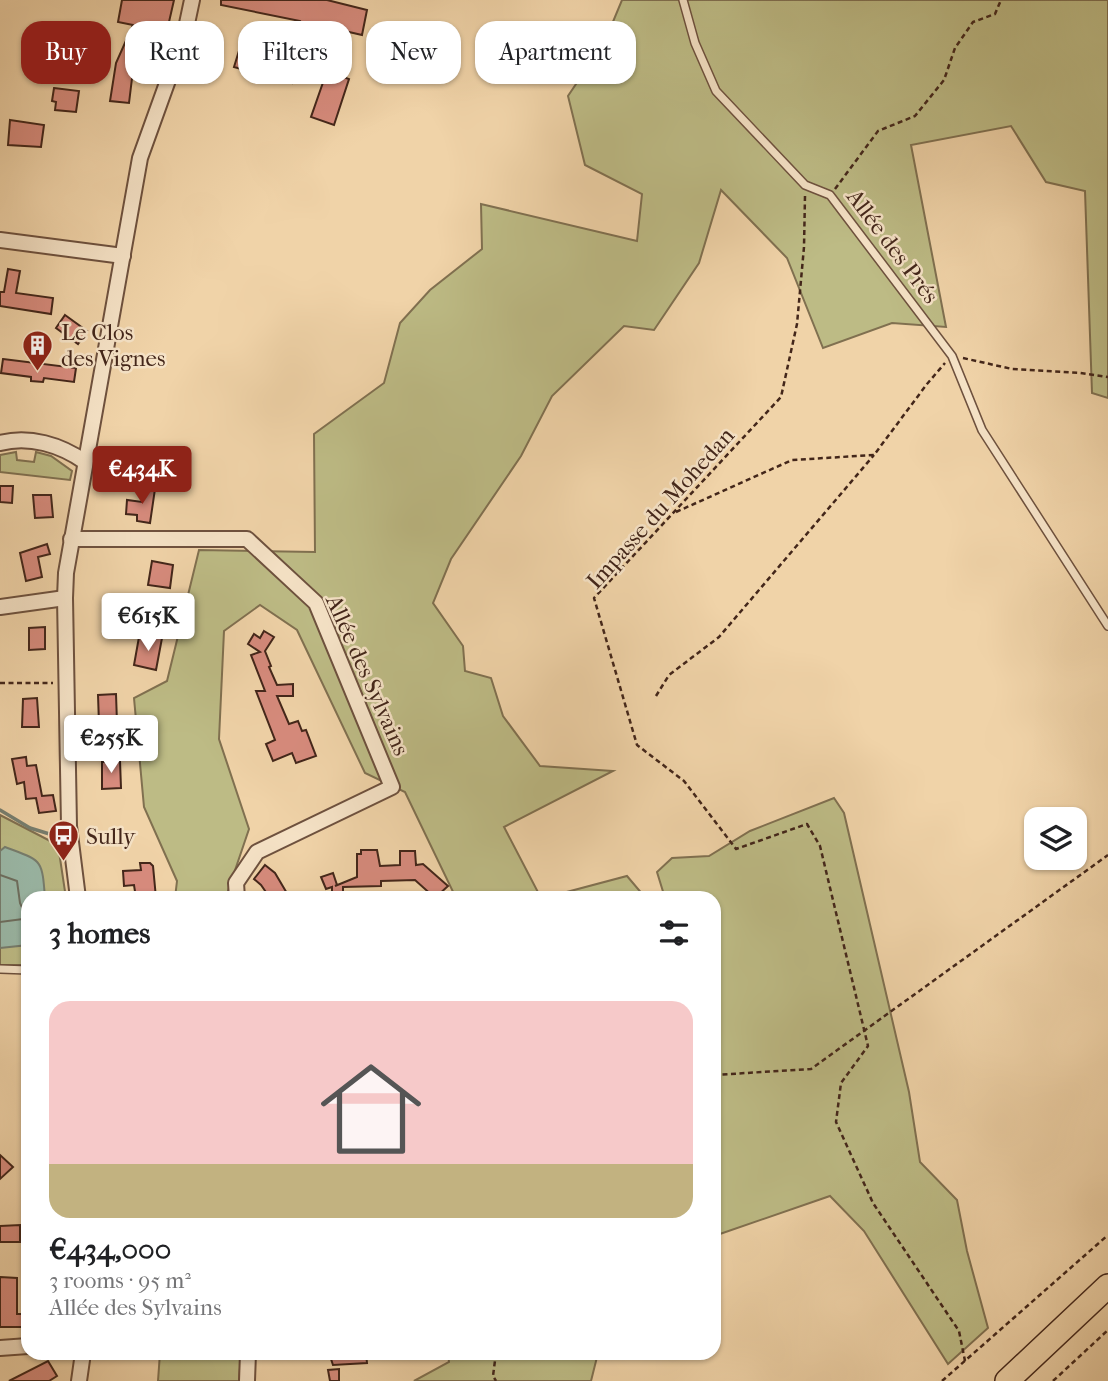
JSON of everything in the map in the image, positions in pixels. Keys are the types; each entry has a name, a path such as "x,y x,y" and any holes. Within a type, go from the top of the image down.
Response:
{"main road":[{"path":"1007,1381 1108,1286"}],"street":[{"path":"77,891 69,826 65,598 71,539 140,158 185,33 192,0"},
{"path":"0,240 123,256"},
{"path":"0,443 9,440 32,440 51,445 85,462"},
{"name":"Allée des Sylvains","path":"71,539 247,539 316,603 392,788 257,852 236,883 237,891"},
{"path":"0,607 65,598"},
{"path":"0,1348 21,1346"},
{"path":"79,1381 82,1360"},
{"path":"247,1381 248,1360"}],"lane":[{"name":"Allée des Prés","path":"683,0 695,43 716,91 805,185 830,195 952,356 982,430 1108,625"},
{"path":"0,970 21,970"}],"path":[{"path":"830,195 878,131 915,116 944,80 955,48 973,22 995,14 1002,0"},
{"name":"Impasse du Mohedan","path":"805,185 804,247 797,324 781,397 594,598 637,745 684,780 736,849 807,824 820,846 868,1046 841,1083 836,1122 873,1203 959,1331 965,1361"},
{"path":"656,696 669,675 719,637 874,455 927,384 952,356 1012,369 1108,377"},
{"path":"674,513 792,460 874,455"},
{"path":"0,683 67,682"},
{"path":"721,1075 811,1069 1108,855"},
{"path":"942,1381 1108,1235"},
{"path":"1053,1381 1108,1330"},
{"path":"495,1360 493,1376 496,1381"}],"shaded area":[{"path":"622,0 1108,0 1108,398 1092,393 1085,191 1046,182 1011,126 911,145 946,327 892,323 823,348 787,258 721,190 699,263 654,330 624,326 552,396 521,456 451,559 433,603 463,646 465,671 491,678 503,716 540,766 613,771 504,827 537,891 453,891 405,792 365,773 297,630 260,605 224,631 219,739 249,829 228,891 176,891 177,881 144,807 134,698 167,681 199,550 315,552 314,434 384,383 400,323 430,290 482,249 481,204 637,241 642,194 585,165 568,96 576,84 636,84 636,21 613,21"},
{"path":"16,452 17,460 34,462 36,452 51,456 72,471 70,480 0,472 0,455"},
{"path":"834,798 844,813 909,1092 920,1162 957,1200 967,1251 988,1328 948,1364 864,1231 830,1196 721,1234 721,891 663,891 657,872 672,858 709,856 750,831"},
{"path":"0,815 58,845 65,891 21,891 21,965 0,965"},
{"path":"627,876 640,891 570,891"},
{"path":"160,1360 240,1360 239,1381 158,1381"},
{"path":"596,1360 591,1381 414,1381 449,1362"}],"water":[{"path":"5,847 26,855 38,863 43,875 44,891 21,891 21,946 0,948 0,851"}],"building":[{"path":"122,0 174,0 169,21 118,22"},
{"path":"221,0 327,0 367,10 362,35 352,33 352,21 300,21 221,5"},
{"path":"125,43 125,84 131,84 129,103 110,101 116,63"},
{"path":"322,84 347,84 334,125 311,117"},
{"path":"54,88 79,91 76,112 55,110 56,102 52,101"},
{"path":"10,120 44,125 41,147 8,145"},
{"path":"8,269 20,271 16,293 53,298 51,314 0,306 0,292 4,292"},
{"path":"65,315 87,331 78,344 56,328"},
{"name":"Le Clos des Vignes","path":"3,359 76,368 74,382 44,378 43,382 31,381 31,377 1,373"},
{"path":"0,486 13,486 12,503 0,502"},
{"path":"144,488 155,489 150,523 137,521 137,515 126,514 127,500 142,502"},
{"path":"33,495 51,495 53,517 35,518"},
{"path":"47,544 50,554 38,557 42,577 26,581 20,553"},
{"path":"152,561 173,565 170,588 148,585"},
{"path":"45,627 45,649 29,650 29,628"},
{"path":"264,631 274,637 265,651 277,685 293,684 293,696 277,696 289,724 298,721 302,731 306,730 316,756 296,763 292,753 273,761 266,744 275,740 256,691 265,691 251,655 260,652 248,644 254,634 260,638"},
{"path":"152,636 162,638 156,670 134,665 139,637 151,640"},
{"path":"116,694 117,723 99,724 98,695"},
{"path":"37,698 39,727 22,727 23,699"},
{"path":"26,757 27,766 36,765 42,796 53,795 56,811 39,813 36,798 26,799 24,782 17,784 12,759"},
{"path":"120,761 121,788 102,789 102,762"},
{"path":"361,850 377,850 380,866 400,865 400,851 415,851 416,865 423,864 448,886 443,891 427,891 415,880 381,881 381,886 343,887 343,891 332,891 332,887 326,889 321,877 333,873 337,885 335,886 357,877 357,854 361,854"},
{"path":"140,863 150,863 153,866 155,891 135,891 134,885 124,886 123,871 141,870"},
{"path":"265,865 275,873 286,891 265,891 254,879"},
{"path":"0,1155 13,1167 0,1179"},
{"path":"20,1225 20,1242 0,1242 0,1226"},
{"path":"0,1277 17,1278 17,1314 21,1314 21,1327 0,1327"},
{"path":"331,1360 367,1360 367,1363 333,1365"},
{"path":"48,1361 57,1376 49,1381 9,1381"},
{"path":"339,1369 339,1381 330,1381 328,1370"}],"waterway":[{"path":"0,810 30,828 56,836"}],"place":[{"name":"Le Clos des Vignes","path":"38,372"},
{"name":"Sully","path":"63,863"}]}
